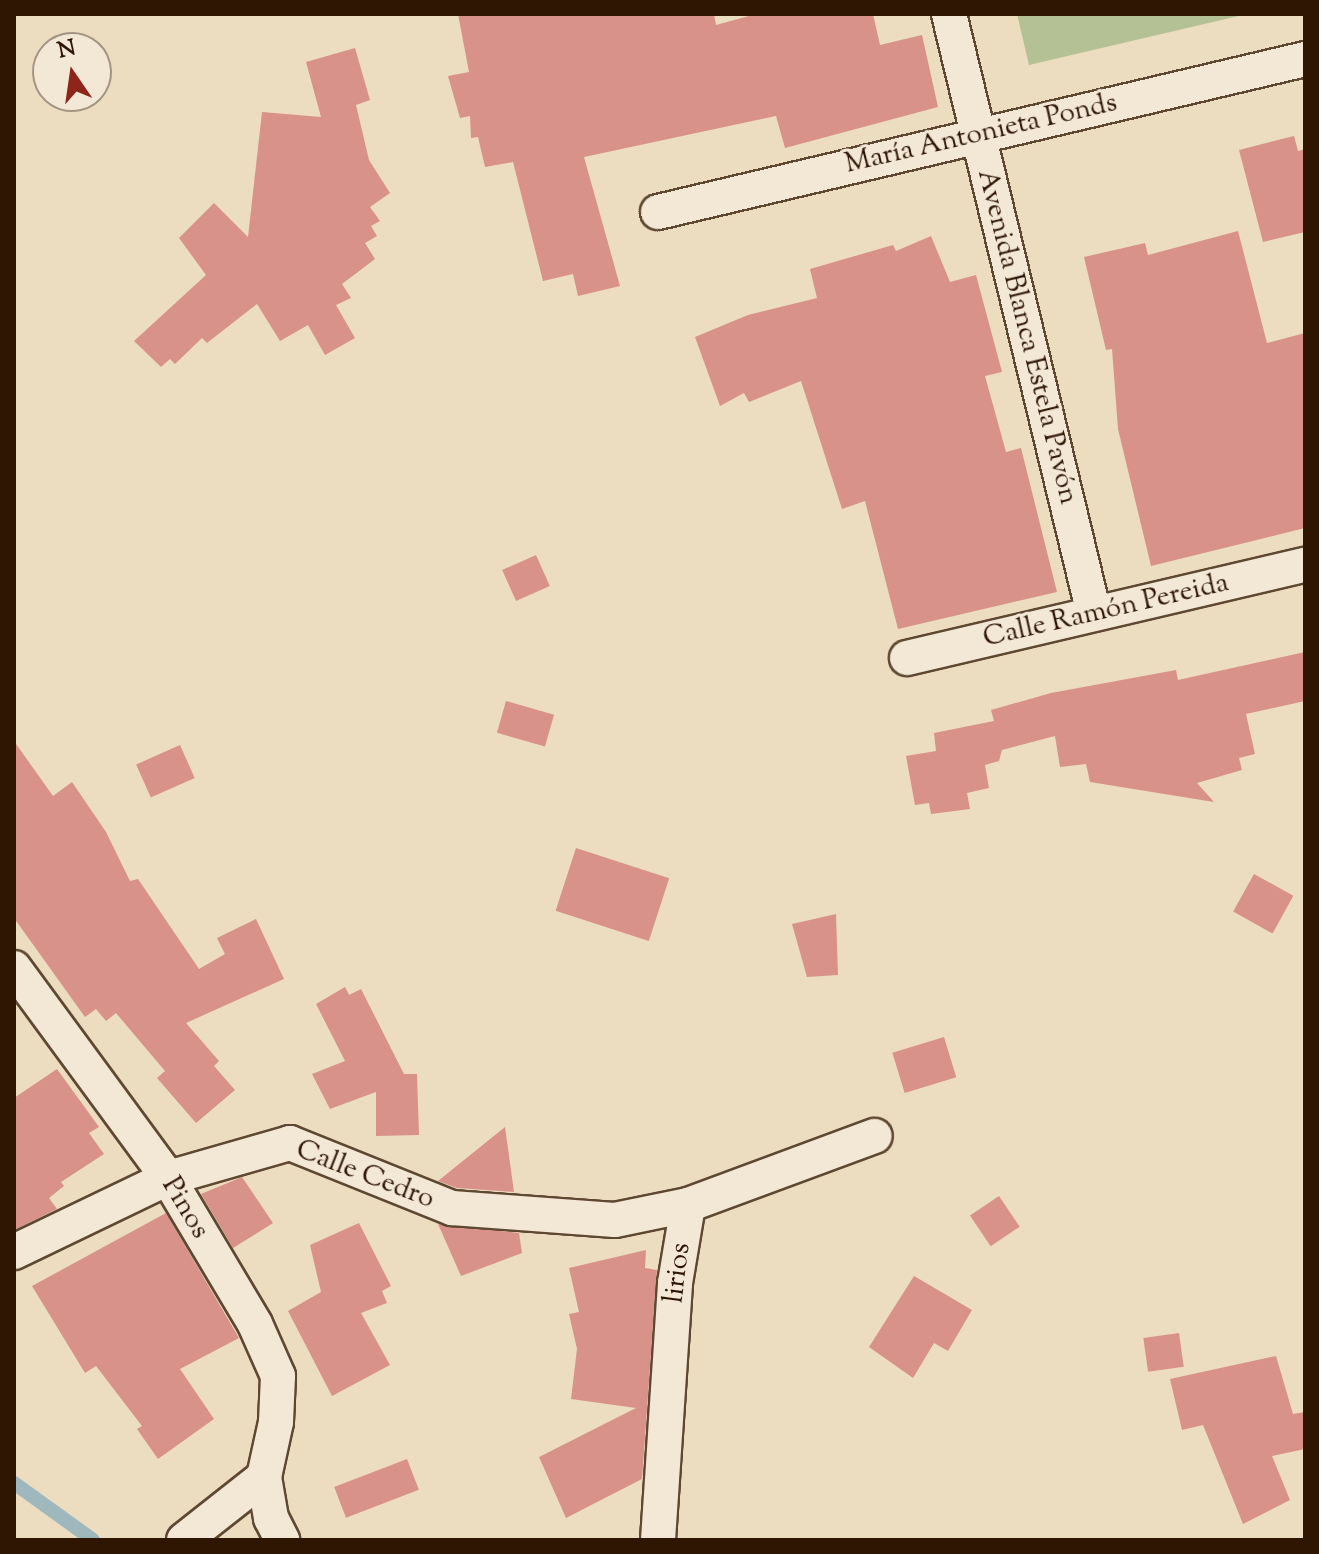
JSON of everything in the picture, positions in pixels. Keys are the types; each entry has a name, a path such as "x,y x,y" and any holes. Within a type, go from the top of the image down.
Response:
{"street":[{"name":"Avenida Blanca Estela Pavón","path":"949,14 1094,614"},
{"name":"María Antonieta Ponds","path":"658,212 977,134 1305,59"},
{"name":"Calle Ramón Pereida","path":"907,658 1305,565"},
{"name":"Pinos","path":"14,968 168,1178 255,1324 278,1376 276,1422 264,1477"},
{"name":"lirios","path":"658,1540 675,1283 688,1205 875,1136"},
{"name":"Calle Cedro","path":"14,1252 168,1178 290,1143 452,1208 615,1220 688,1205"},
{"path":"184,1540 264,1477 271,1518 282,1540"}],"green space":[{"path":"1017,14 1247,14 1029,65"}],"building":[{"path":"458,14 714,14 716,25 756,14 873,14 880,45 922,35 938,107 785,148 776,116 584,157 620,286 578,296 573,274 543,281 513,162 485,167 478,137 471,138 470,116 460,118 448,76 469,72"},
{"path":"355,48 370,100 356,105 369,160 390,193 370,207 380,221 371,226 377,236 365,243 375,259 342,284 351,298 336,305 355,338 325,355 308,325 280,341 257,304 207,343 202,338 175,364 170,359 161,367 134,341 206,275 179,238 214,203 248,237 262,112 321,117 306,62"},
{"path":"1294,136 1298,151 1305,149 1305,232 1263,242 1239,150"},
{"path":"1238,231 1267,343 1305,333 1305,528 1151,566 1118,429 1112,349 1106,350 1084,257 1145,243 1148,255"},
{"path":"931,236 950,282 976,275 1002,372 985,376 1006,452 1021,448 1057,592 898,629 865,501 842,509 801,381 749,402 744,393 720,406 695,337 748,315 817,298 810,269 893,245 896,251"},
{"path":"536,555 550,586 516,601 502,570"},
{"path":"1305,652 1305,701 1246,714 1255,754 1239,758 1242,770 1197,783 1214,802 1090,782 1086,764 1060,767 1055,736 1002,750 999,761 985,765 989,788 967,793 970,809 931,814 929,803 915,805 906,756 936,751 934,733 994,721 991,710 1051,693 1176,670 1178,680"},
{"path":"506,701 554,715 545,747 497,733"},
{"path":"14,741 53,796 72,782 106,832 130,881 138,879 199,969 225,954 217,938 256,919 284,979 186,1023 219,1061 214,1066 235,1090 196,1123 157,1078 165,1071 116,1013 106,1021 96,1009 85,1017 14,918"},
{"path":"180,745 195,778 151,797 136,765"},
{"path":"576,848 669,878 649,941 556,911"},
{"path":"1254,874 1293,896 1273,933 1233,912"},
{"path":"836,914 838,975 807,977 792,924"},
{"path":"345,987 349,995 361,989 404,1074 417,1074 419,1135 376,1136 376,1092 330,1109 312,1074 345,1061 316,1004"},
{"path":"944,1037 956,1077 905,1093 892,1053"},
{"path":"57,1069 99,1127 89,1133 104,1154 61,1182 64,1186 49,1198 57,1209 14,1230 14,1098"},
{"path":"505,1127 514,1192 457,1188 438,1181"},
{"path":"242,1177 273,1223 233,1248 201,1194"},
{"path":"999,1196 1020,1227 991,1246 970,1216"},
{"path":"166,1213 239,1338 180,1369 214,1419 158,1459 137,1429 142,1426 96,1366 85,1373 32,1286"},
{"path":"359,1223 391,1286 382,1291 387,1303 361,1313 390,1365 332,1396 288,1311 321,1292 310,1245"},
{"path":"438,1224 519,1233 522,1253 461,1276"},
{"path":"646,1250 645,1268 657,1270 642,1479 566,1518 539,1457 636,1408 571,1399 577,1349 569,1314 579,1312 569,1268"},
{"path":"914,1276 972,1310 948,1351 934,1343 913,1378 869,1347"},
{"path":"1179,1333 1184,1367 1148,1372 1143,1338"},
{"path":"1276,1356 1293,1414 1305,1412 1305,1449 1272,1456 1290,1500 1243,1524 1203,1425 1182,1430 1170,1379"},
{"path":"407,1459 419,1490 346,1518 334,1487"}],"waterway":[{"path":"14,1483 93,1540"}]}
